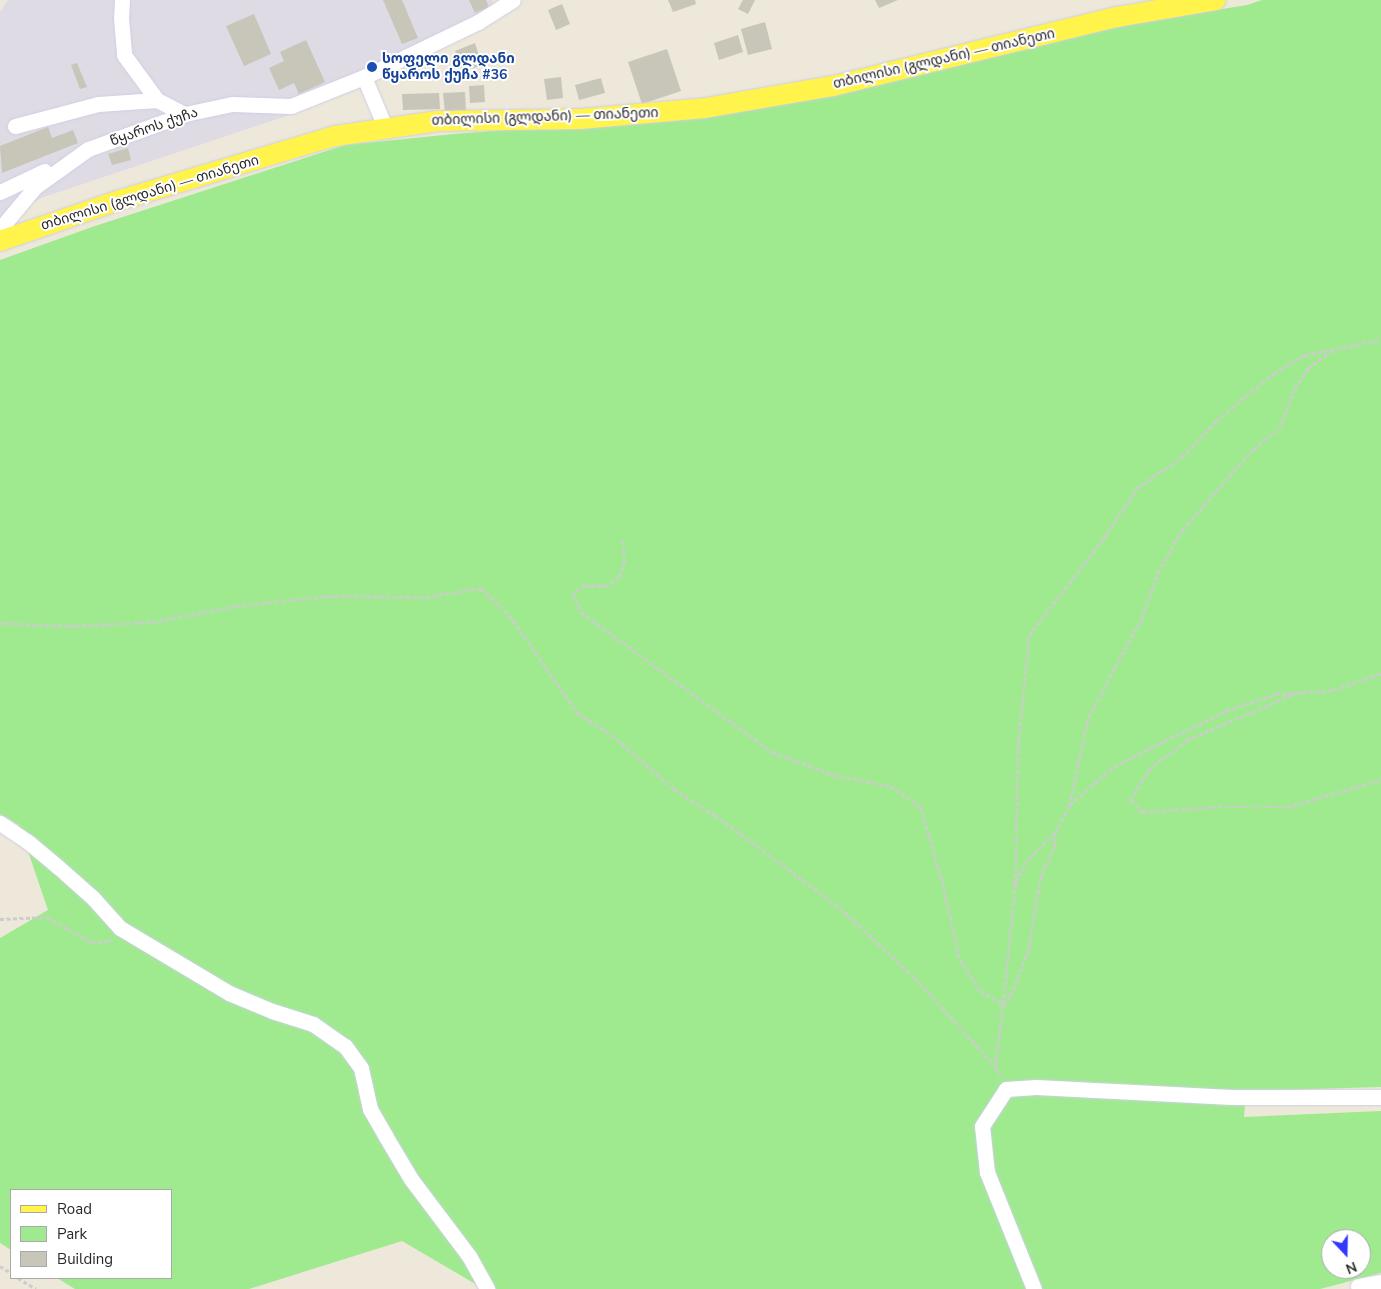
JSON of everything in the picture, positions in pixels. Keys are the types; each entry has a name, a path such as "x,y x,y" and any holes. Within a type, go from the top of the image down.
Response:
{"main road":[{"name":"თბილისი (გლდანი) — თიანეთი","path":"0,241 120,200 335,136 438,121 571,119 705,108 833,86 1117,17 1216,0"}],"street":[{"path":"122,0 121,18 124,55 157,100 185,114"},
{"name":"წყაროს ქუჩა","path":"0,229 35,186 88,149 185,114 232,104 292,106 364,77 478,22 513,0"},
{"path":"364,77 385,128"},
{"path":"15,126 98,104 157,100"},
{"path":"0,192 88,149"},
{"path":"0,823 27,841 64,872 93,898 120,928 230,993 272,1011 313,1024 345,1046 361,1068 370,1109 386,1137 411,1178 469,1256 487,1289"},
{"path":"1034,1289 987,1172 982,1126 1006,1089 1036,1087 1222,1096 1381,1097"},
{"path":"1358,1286 1381,1282"}],"path":[{"path":"995,1066 1004,1004 1015,884 1018,745 1029,635 1104,538 1137,488 1182,457 1216,421 1274,373 1305,355 1381,340"},
{"path":"1015,884 1029,858 1055,833 1069,806 1088,718 1142,617 1158,572 1182,530 1253,449 1279,429 1295,388 1308,368 1334,349"},
{"path":"623,540 625,561 619,578 608,586 586,586 573,593 581,612 772,752 834,774 891,786 920,807 943,884 960,960 982,991 1004,1004"},
{"path":"0,623 69,626 153,622 236,606 328,596 426,597 481,588 509,615 578,713 612,735 674,789 715,815 840,908 915,978 995,1066 1006,1089"},
{"path":"1069,806 1108,770 1226,711 1276,694 1332,691 1381,674"},
{"path":"1298,693 1188,740 1150,769 1131,800 1144,812 1212,806 1287,807 1381,780"},
{"path":"1004,1004 1010,996 1028,952 1039,886 1044,867 1054,848 1055,833"},
{"path":"0,919 47,917 91,942 109,941 120,928"},
{"path":"20,1279 36,1289"}],"shaded area":[{"path":"8,0 492,0 495,8 307,109 41,198 0,222 0,12"}],"green space":[{"path":"1262,0 1381,0 1381,1087 1246,1091 1244,1117 1381,1111 1381,1273 1371,1276 1371,1229 1321,1229 1321,1279 1358,1279 1320,1289 484,1289 402,1241 249,1289 75,1289 59,1279 172,1279 172,1189 10,1189 10,1249 0,1243 0,938 48,910 19,825 0,814 0,260 92,227 345,145 454,134 643,120 1124,25 1247,5"}],"building":[{"path":"383,0 402,0 418,38 402,44"},
{"path":"469,0 486,0 489,7 475,13"},
{"path":"668,0 695,0 696,4 673,12"},
{"path":"743,0 755,0 748,14 738,9"},
{"path":"875,0 898,0 879,8"},
{"path":"562,4 570,24 556,30 548,10"},
{"path":"254,14 271,54 244,66 226,26"},
{"path":"765,22 772,49 748,55 741,29"},
{"path":"738,35 743,52 719,60 714,43"},
{"path":"306,40 325,82 299,94 294,83 279,90 269,68 284,61 280,52"},
{"path":"475,43 482,65 462,72 455,51"},
{"path":"667,49 681,91 642,104 628,62"},
{"path":"77,63 87,87 80,89 71,65"},
{"path":"561,77 563,98 547,100 544,79"},
{"path":"601,78 605,93 579,100 575,85"},
{"path":"484,85 485,102 470,103 469,86"},
{"path":"465,92 466,112 445,113 443,93"},
{"path":"439,93 440,109 403,110 402,94"},
{"path":"48,127 52,138 73,130 78,143 2,173 0,146"},
{"path":"128,148 131,160 112,165 108,154"}],"place":[{"name":"სოფელი გლდანი წყაროს ქუჩა #36","path":"372,67"}]}
